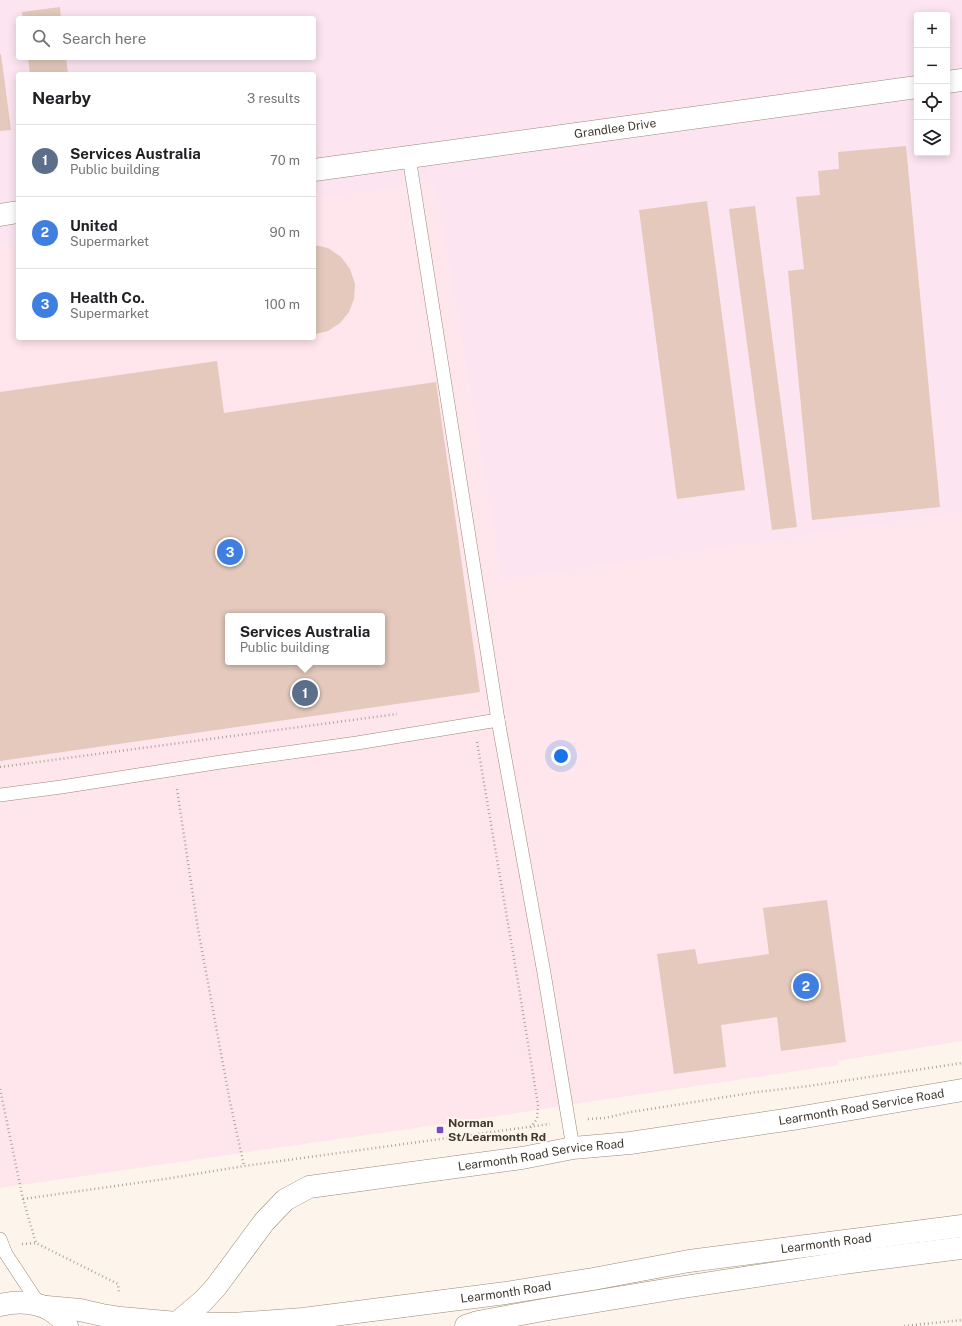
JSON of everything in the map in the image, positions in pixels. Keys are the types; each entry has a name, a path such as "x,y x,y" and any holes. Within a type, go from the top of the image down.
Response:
{"street":[{"path":"950,82 962,80"},
{"name":"Grandlee Drive","path":"316,170 914,86"},
{"path":"0,215 16,212"},
{"name":"Learmonth Road Service Road","path":"177,1323 203,1301 216,1287 264,1222 285,1200 309,1187 522,1158 573,1148 630,1144 792,1119 962,1090"},
{"name":"Learmonth Road","path":"0,1305 16,1302 80,1310 102,1316 177,1323 232,1324 303,1320 593,1279 689,1261 962,1226"},
{"name":"Learmonth Road","path":"466,1326 478,1322 521,1314 677,1288 843,1262 962,1248"},
{"path":"43,1306 67,1326"}],"lane":[{"path":"409,156 498,720 543,966 573,1148"},
{"path":"0,795 61,787 174,768 357,743 498,720"},
{"path":"1,1242 6,1254 43,1306"}],"path":[{"path":"0,767 400,714"},
{"path":"474,724 538,1104 537,1119 530,1128"},
{"path":"174,768 198,929 230,1102 244,1166"},
{"path":"23,1199 244,1166 530,1128 568,1121 604,1118 631,1112 757,1092 809,1086 962,1063"},
{"path":"0,1089 23,1199 36,1242"},
{"path":"1,1242 36,1242 118,1284"},
{"path":"904,1326 962,1320"}],"shaded area":[{"path":"0,0 962,0 962,513 502,581 434,183 316,200 316,72 16,72 16,244 0,246"},
{"path":"434,183 502,581 962,513 962,1041 838,1061 838,1065 0,1188 0,246 16,244 16,340 316,340 316,200"}],"building":[{"path":"60,7 61,16 23,16 22,12"},
{"path":"0,54 11,130 0,131"},
{"path":"28,60 66,60 68,72 30,72"},
{"path":"906,146 940,507 812,520 788,271 804,269 796,197 820,195 818,171 839,169 838,152"},
{"path":"707,201 745,490 677,499 639,210"},
{"path":"755,206 797,527 772,530 729,209"},
{"path":"316,245 328,248 341,257 350,269 355,284 354,299 349,312 340,323 328,331 316,334"},
{"path":"217,361 224,413 436,382 480,692 0,761 0,392"},
{"path":"827,900 846,1042 781,1051 777,1017 721,1025 726,1067 674,1074 657,954 695,949 698,964 769,954 763,908"}],"place":[{"name":"Health Co.","path":"230,552"},
{"name":"Services Australia","path":"305,693"},
{"name":"United","path":"806,986"},
{"name":"Norman St/Learmonth Rd","path":"440,1130"}]}
